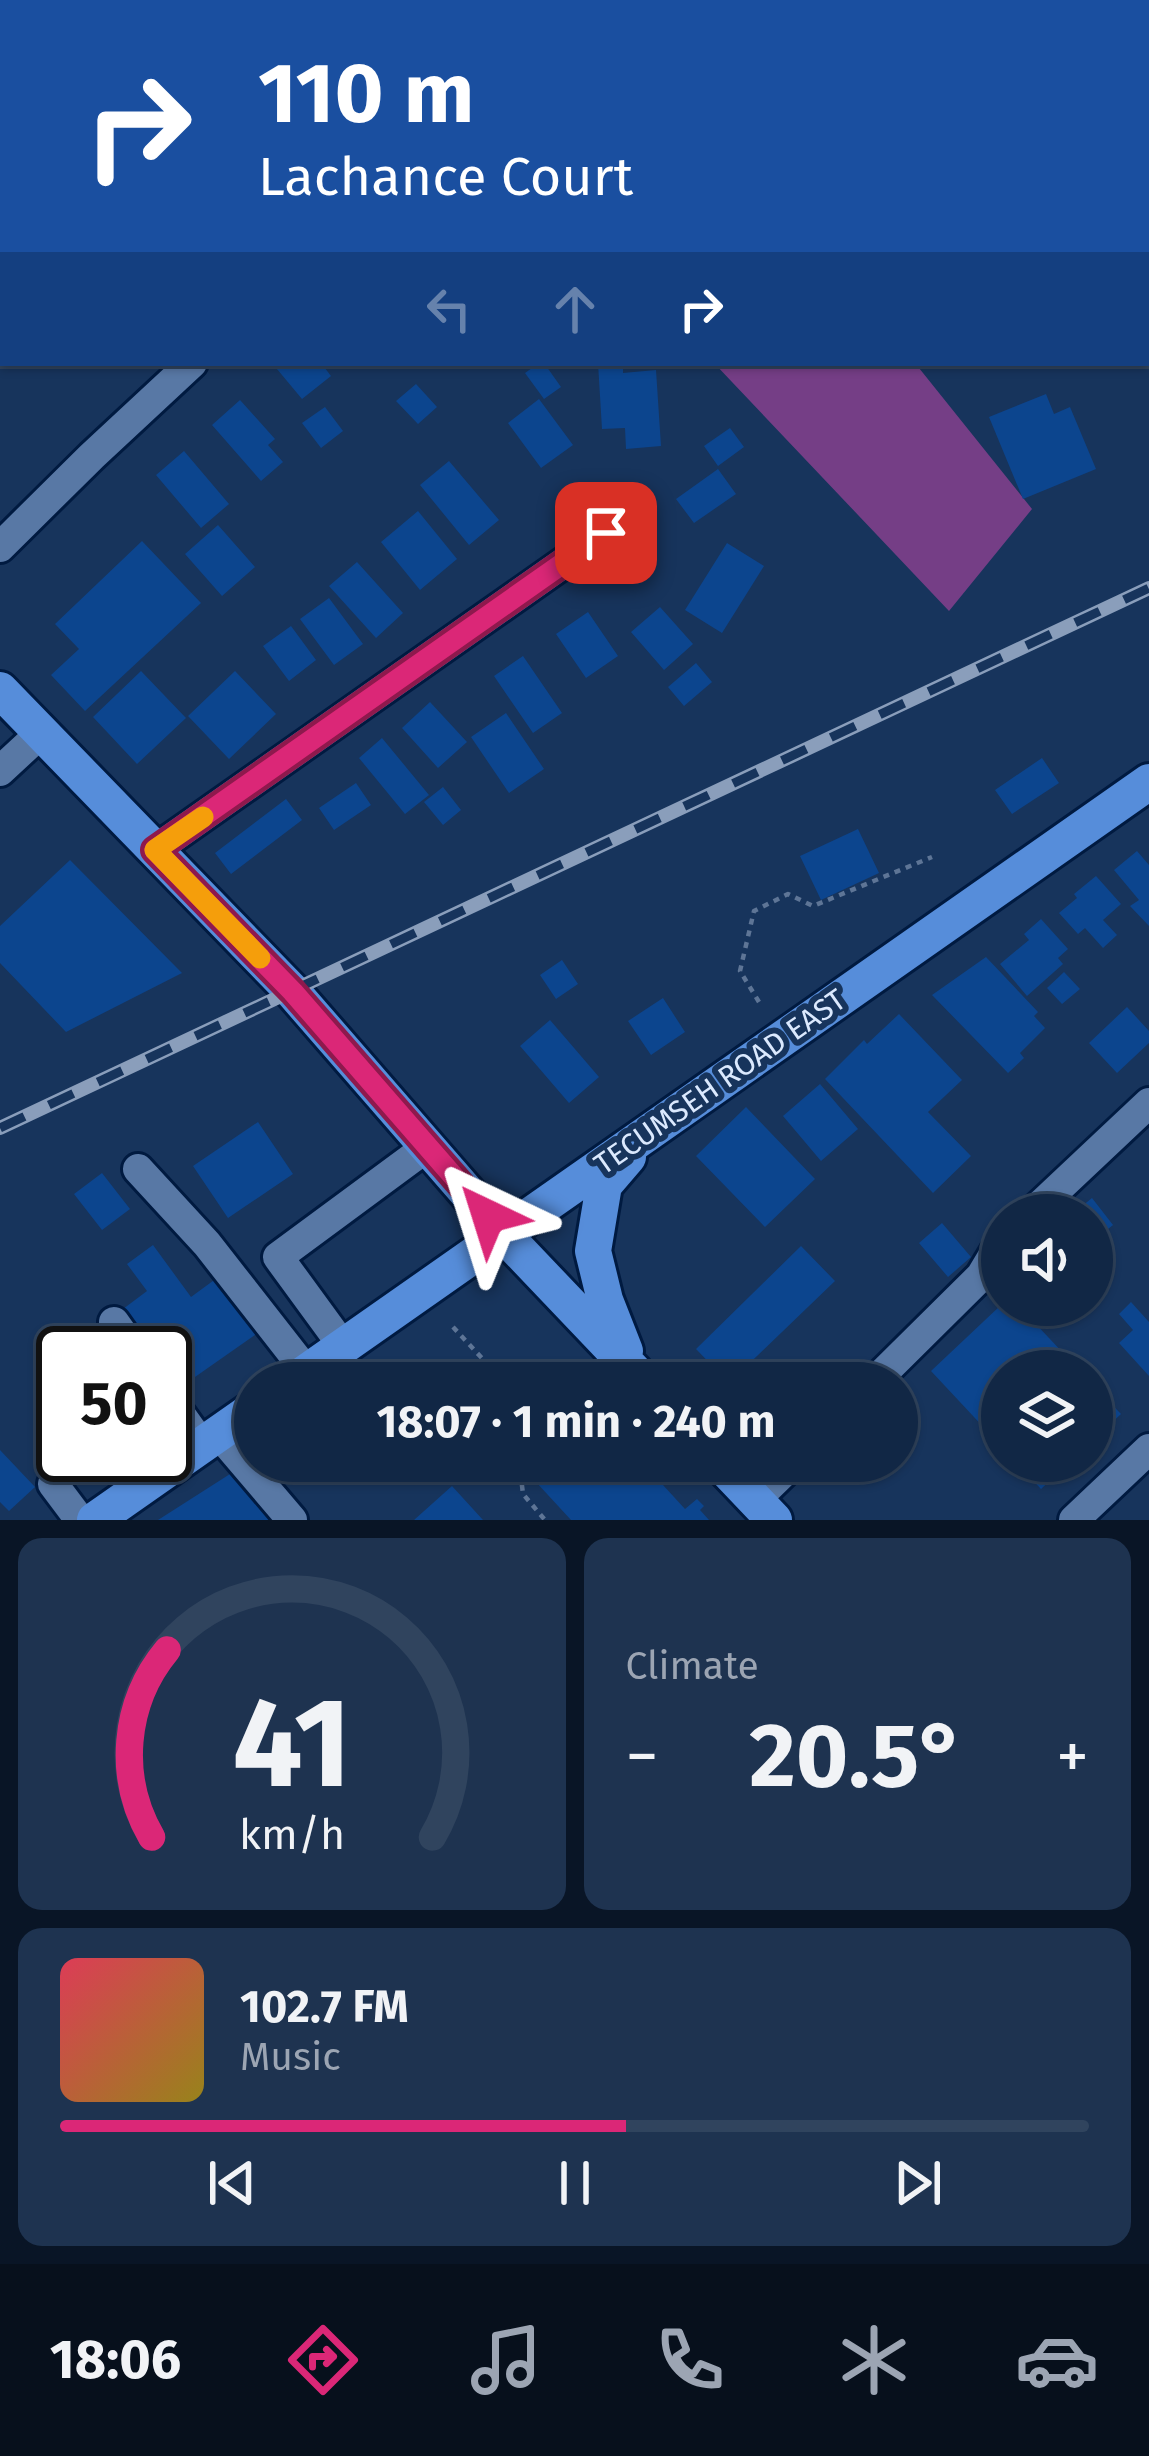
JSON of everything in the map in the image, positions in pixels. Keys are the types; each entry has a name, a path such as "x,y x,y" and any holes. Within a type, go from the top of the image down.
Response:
{"main road":[{"path":"0,690 293,992 504,1235 625,1362"},
{"name":"TECUMSEH ROAD EAST","path":"321,1362 1149,782"},
{"path":"632,1362 605,1300 592,1251 604,1185 655,1126"},
{"path":"192,1446 234,1422"},
{"path":"94,1520 128,1482"},
{"path":"738,1482 764,1510"}],"street":[{"path":"0,547 189,366"},
{"path":"155,850 606,533"},
{"path":"0,771 41,733"},
{"path":"1052,1194 1149,1103"},
{"path":"344,1346 278,1257 427,1147"},
{"path":"138,1169 207,1244 289,1362"},
{"path":"894,1362 981,1276"},
{"path":"114,1322 117,1326"},
{"path":"192,1421 292,1520"},
{"path":"1074,1520 1149,1449"},
{"path":"764,1510 782,1482"},
{"path":"53,1484 80,1520"}],"path":[{"path":"759,1002 740,971 754,911 788,894 813,906 932,857"},
{"path":"453,1327 486,1362"},
{"path":"522,1482 524,1494 545,1520"}],"shaded area":[{"path":"717,366 917,366 1032,509 949,611"}],"building":[{"path":"274,366 323,366 331,376 302,399"},
{"path":"546,366 561,387 544,399 525,373"},
{"path":"598,366 623,366 623,373 656,370 661,446 626,449 625,428 602,429"},
{"path":"416,384 437,407 418,424 396,401"},
{"path":"1046,394 1054,414 1070,407 1096,469 1023,499 989,417"},
{"path":"539,399 573,445 541,468 508,423"},
{"path":"240,400 275,439 268,445 283,462 261,481 212,425"},
{"path":"325,407 343,431 321,448 302,423"},
{"path":"730,428 744,447 718,466 704,446"},
{"path":"184,451 229,504 201,528 156,475"},
{"path":"449,461 499,520 469,545 420,485"},
{"path":"718,469 736,494 694,523 676,499"},
{"path":"418,511 457,559 420,590 381,542"},
{"path":"218,525 255,567 222,596 185,554"},
{"path":"142,541 201,603 85,711 51,675 79,649 55,624"},
{"path":"727,543 764,566 722,633 685,610"},
{"path":"357,562 403,613 376,638 329,586"},
{"path":"329,598 363,644 334,665 300,619"},
{"path":"660,607 693,644 664,670 631,632"},
{"path":"588,612 618,656 586,678 556,634"},
{"path":"291,626 316,660 289,681 263,646"},
{"path":"523,656 562,713 533,733 494,676"},
{"path":"696,663 712,682 684,706 668,687"},
{"path":"141,671 186,718 137,764 93,717"},
{"path":"235,671 276,714 229,759 188,716"},
{"path":"430,702 467,742 438,768 402,728"},
{"path":"506,713 544,769 509,793 471,737"},
{"path":"382,738 429,795 405,814 359,758"},
{"path":"1042,758 1059,783 1012,814 995,790"},
{"path":"356,783 371,805 334,830 319,808"},
{"path":"443,787 461,810 443,825 424,802"},
{"path":"286,799 302,820 231,874 215,853"},
{"path":"858,829 879,873 821,900 800,856"},
{"path":"1137,851 1149,865 1149,926 1130,906 1139,900 1114,870"},
{"path":"70,860 182,973 66,1032 0,963 0,926"},
{"path":"1096,876 1121,904 1103,920 1117,935 1103,948 1085,928 1078,934 1059,913"},
{"path":"1041,919 1068,949 1058,958 1063,964 1027,996 1000,964 1029,940 1024,934"},
{"path":"986,957 1038,1012 1034,1016 1045,1028 1008,1073 932,995"},
{"path":"562,960 578,984 556,999 540,975"},
{"path":"1064,972 1080,989 1062,1004 1047,988"},
{"path":"663,998 685,1032 651,1055 628,1021"},
{"path":"1127,1007 1149,1031 1149,1043 1117,1073 1089,1043"},
{"path":"899,1014 962,1080 928,1112 971,1156 933,1193 825,1079"},
{"path":"550,1020 599,1077 569,1103 520,1046"},
{"path":"820,1084 858,1129 821,1161 783,1116"},
{"path":"746,1107 815,1179 765,1227 696,1156"},
{"path":"258,1122 293,1174 228,1218 193,1166"},
{"path":"102,1173 130,1209 102,1230 74,1194"},
{"path":"942,1223 971,1257 948,1277 919,1243"},
{"path":"153,1245 191,1297 221,1275 262,1330 192,1379 192,1326 129,1326 119,1312 147,1291 127,1264"},
{"path":"801,1246 835,1281 751,1362 709,1362 696,1349"},
{"path":"1131,1302 1149,1322 1149,1376 1119,1343 1133,1330 1119,1314"},
{"path":"981,1324 1038,1326 1060,1350 981,1350 981,1425 931,1371"},
{"path":"0,1450 35,1487 9,1511 0,1502"},
{"path":"230,1474 274,1520 158,1520"},
{"path":"536,1482 660,1482 685,1509 697,1499 709,1520 571,1520"},
{"path":"452,1486 483,1520 414,1520"}],"railway":[{"path":"0,1128 1149,588"}],"slow traffic":[{"path":"203,817 155,850 260,958"}],"route":[{"path":"488,1216 293,992 155,850 606,533"}]}
